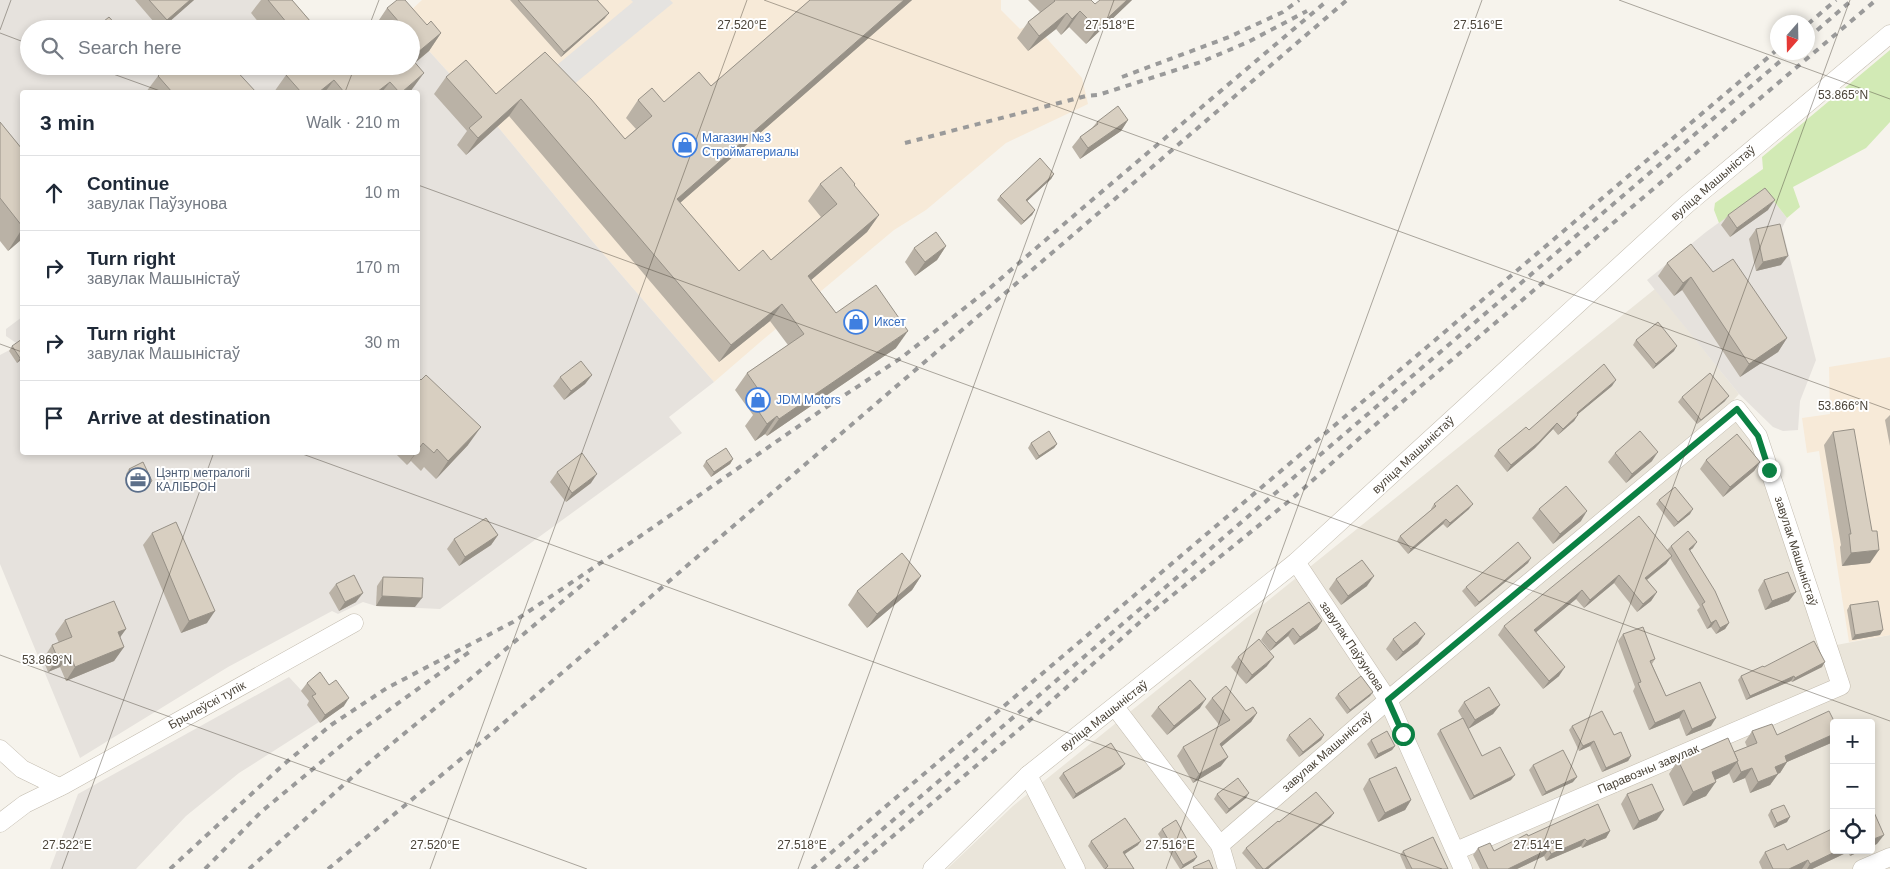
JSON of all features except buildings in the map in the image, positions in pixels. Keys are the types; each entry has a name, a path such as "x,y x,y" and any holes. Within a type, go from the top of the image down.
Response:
{"street":[{"name":"вуліца Машыністаў","path":"932,869 1028,775 1296,562 1686,205 1890,34"},
{"name":"завулак Машыністаў","path":"1220,845 1388,700 1737,409 1758,436 1841,686"},
{"name":"завулак Паўзунова","path":"1296,562 1388,700 1463,869"},
{"name":"Брылеўскі тупік","path":"0,823 25,804 60,787 354,623"},
{"name":"Паравозны завулак","path":"1456,851 1841,686"},
{"path":"1115,707 1220,845 1227,869"},
{"path":"0,748 22,769 60,787"},
{"path":"1028,775 1076,869"},
{"path":"1862,869 1890,856"}],"shaded area":[{"path":"0,0 264,0 251,13 257,20 20,20 20,75 295,75 277,90 20,90 20,189 0,164"},
{"path":"422,0 1001,0 1001,10 1020,29 1034,24 1082,78 1088,104 1006,143 926,210 894,230 714,382 593,242 498,127 420,40 420,20 400,20"},
{"path":"631,0 670,0 673,3 573,85 557,65 633,2"},
{"path":"429,51 498,127 593,242 714,382 669,417 682,433 440,609 376,606 363,602 338,614 332,611 228,667 80,758 0,564 0,355 19,345 6,336 6,329 20,318 20,455 420,455 420,90 410,90 411,75 420,75 420,58"},
{"path":"1761,192 1773,200 1787,218 1782,228 1816,360 1800,401 1798,430 1783,431 1773,427 1739,394 1647,280 1706,232"},
{"path":"1655,289 1739,394 1729,405 1753,444 1820,648 1890,635 1890,869 947,869 1013,806"},
{"path":"1890,357 1890,635 1849,642 1819,451 1807,453 1802,418 1830,414 1829,367"},
{"path":"289,677 301,690 314,680 331,688 344,706 239,773 186,816 136,869 50,869 78,794"}],"green space":[{"path":"1890,50 1890,122 1866,148 1793,187 1800,207 1787,218 1773,200 1761,192 1719,223 1714,210 1715,203 1763,169 1762,157"}],"railway":[{"path":"1122,77 1229,37 1283,12 1299,0"},
{"path":"170,869 283,765 331,725 387,688 513,622 901,358 990,288 1328,0"},
{"path":"328,869 479,744 1347,0"},
{"path":"1815,18 1836,0"},
{"path":"1815,32 1852,0"},
{"path":"854,869 1022,727 1148,615 1294,497 1362,436 1876,0"},
{"path":"905,143 1086,96 1098,95 1201,62 1248,42 1307,11"},
{"path":"812,869 1770,56"},
{"path":"836,869 1782,60"},
{"path":"249,869 366,765 589,579"},
{"path":"205,869 261,812 354,735 472,650"}],"place":[{"name":"Магазин №3 Стройматериалы","path":"685,145"},
{"name":"Иксет","path":"856,322"},
{"name":"JDM Motors","path":"758,400"},
{"name":"Цэнтр метралогіі КАЛIБРОН","path":"138,480"}],"route":[{"path":"1403,734 1388,700 1737,409 1758,436 1769,470"}]}
